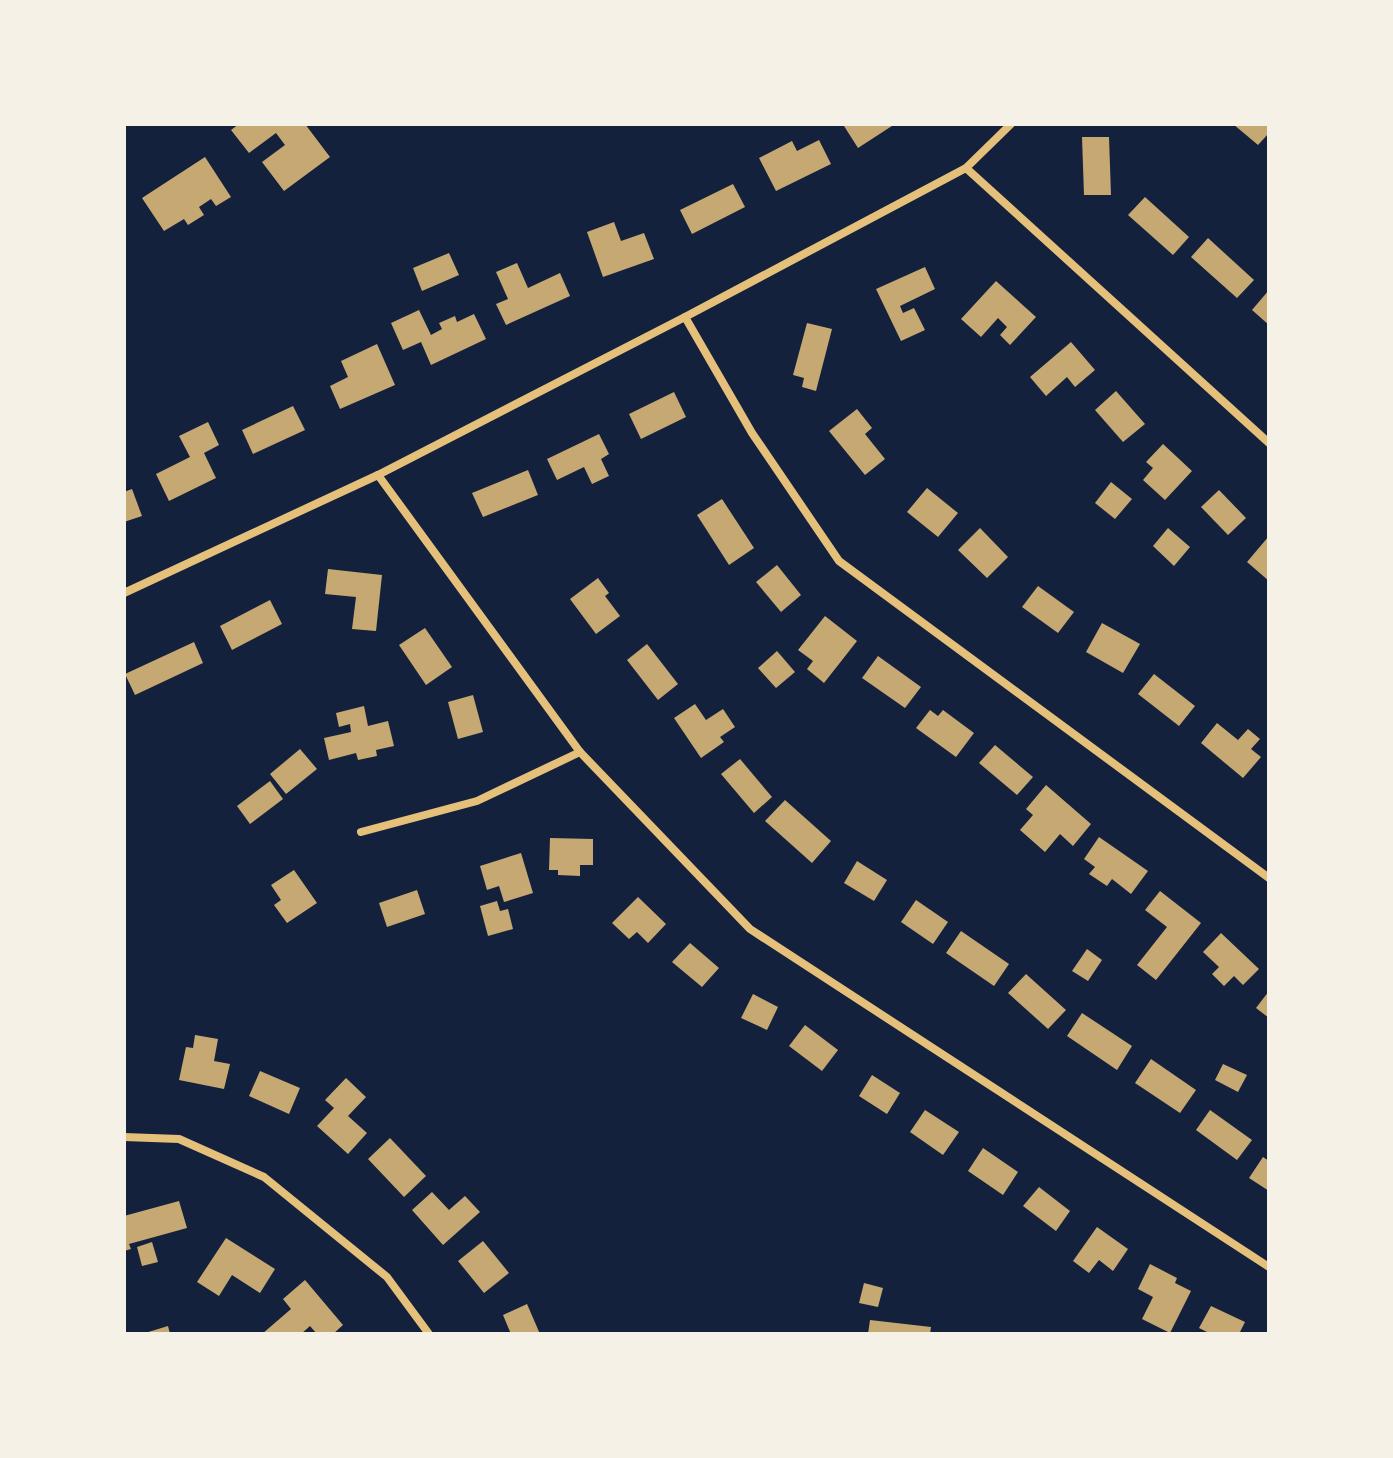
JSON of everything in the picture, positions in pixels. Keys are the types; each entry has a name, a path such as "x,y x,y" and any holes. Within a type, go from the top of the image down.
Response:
{"street":[{"path":"124,593 378,475 685,317 966,168 1011,124"},
{"path":"966,168 1269,443"},
{"path":"685,317 752,433 839,561 1269,878"},
{"path":"378,475 580,752 750,929 1269,1267"},
{"path":"361,832 477,801 580,752"},
{"path":"124,1137 179,1139 264,1177 387,1277 429,1334"}],"building":[{"path":"239,124 305,124 330,157 284,191 262,162 285,145 276,133 249,153 231,130"},
{"path":"895,124 858,148 844,126"},
{"path":"1233,124 1269,124 1269,133 1258,145"},
{"path":"1082,137 1109,137 1111,195 1084,195"},
{"path":"819,140 831,164 776,191 759,158 792,141 797,151"},
{"path":"205,157 231,197 216,206 211,199 199,207 204,215 188,225 184,219 164,231 142,198"},
{"path":"733,184 745,207 692,234 680,210"},
{"path":"1145,197 1189,237 1173,255 1128,215"},
{"path":"614,222 621,241 644,233 654,259 603,277 587,232"},
{"path":"1208,238 1254,280 1237,298 1191,257"},
{"path":"449,253 459,275 422,291 413,268"},
{"path":"517,263 528,288 560,273 570,296 506,325 496,304 508,299 496,272"},
{"path":"925,267 935,289 900,306 903,313 914,308 925,330 901,341 876,289"},
{"path":"996,281 1036,317 1010,345 1000,335 1007,327 998,318 981,337 961,319"},
{"path":"1269,290 1269,325 1252,310"},
{"path":"419,310 431,335 442,329 439,323 455,316 457,322 474,314 486,339 431,365 421,342 403,350 391,323"},
{"path":"807,323 832,329 816,391 802,387 804,378 793,375"},
{"path":"1071,342 1095,370 1075,387 1067,377 1046,396 1030,377"},
{"path":"377,344 395,385 340,409 330,386 348,377 341,361"},
{"path":"1116,391 1145,424 1123,442 1095,410"},
{"path":"674,392 686,417 641,439 629,414"},
{"path":"293,406 305,430 253,454 242,430"},
{"path":"857,409 872,428 865,434 885,459 865,475 829,431"},
{"path":"208,422 219,445 204,453 216,478 169,501 156,474 190,457 179,436"},
{"path":"599,434 609,454 601,459 609,476 592,484 584,467 557,480 547,459"},
{"path":"1163,444 1192,471 1165,500 1143,480 1153,468 1146,462"},
{"path":"528,470 538,495 483,517 472,493"},
{"path":"1111,482 1132,499 1115,519 1095,503"},
{"path":"927,488 958,513 938,537 907,512"},
{"path":"132,489 142,516 124,522 124,492"},
{"path":"1219,490 1246,518 1228,535 1201,507"},
{"path":"722,499 754,548 729,565 697,515"},
{"path":"980,528 1008,557 987,578 958,550"},
{"path":"1168,528 1190,547 1174,566 1153,546"},
{"path":"1269,536 1269,581 1247,562"},
{"path":"777,565 801,595 781,612 756,582"},
{"path":"328,569 382,575 376,631 352,629 356,597 325,594"},
{"path":"598,578 609,593 605,596 620,616 596,634 570,599"},
{"path":"1038,586 1074,612 1058,633 1022,607"},
{"path":"270,600 282,624 232,650 220,626"},
{"path":"825,616 857,641 824,683 807,669 813,661 798,650"},
{"path":"1102,623 1140,644 1123,673 1086,652"},
{"path":"425,628 452,667 426,685 399,645"},
{"path":"194,642 203,663 135,695 125,674"},
{"path":"647,644 678,684 658,700 627,660"},
{"path":"777,651 795,672 776,688 758,668"},
{"path":"878,656 921,687 905,708 862,678"},
{"path":"1154,674 1195,706 1179,726 1138,694"},
{"path":"473,695 483,732 458,739 448,702"},
{"path":"695,704 706,720 723,709 735,727 720,737 724,742 701,758 674,718"},
{"path":"364,706 368,726 388,721 394,746 376,750 377,756 358,760 356,753 329,760 324,738 351,732 350,724 339,727 336,713"},
{"path":"930,710 938,716 943,710 974,733 956,757 916,728"},
{"path":"1217,723 1238,740 1248,729 1260,739 1251,749 1261,757 1243,778 1201,743"},
{"path":"995,745 1033,777 1017,795 979,763"},
{"path":"300,749 317,769 286,794 270,774"},
{"path":"740,759 772,797 754,813 721,774"},
{"path":"270,781 283,799 250,824 237,806"},
{"path":"1046,785 1091,824 1073,846 1060,834 1045,852 1020,830 1033,815 1026,809"},
{"path":"785,800 831,841 812,863 765,821"},
{"path":"1099,837 1148,871 1131,894 1112,879 1107,886 1089,874 1095,867 1084,859"},
{"path":"550,838 593,839 593,865 580,865 580,876 558,875 558,870 549,870"},
{"path":"521,853 533,893 504,902 499,886 487,890 480,866"},
{"path":"857,861 887,880 874,901 844,883"},
{"path":"294,870 317,903 287,923 274,905 281,900 271,885"},
{"path":"417,890 425,914 387,927 379,903"},
{"path":"1160,891 1201,923 1156,980 1137,965 1167,927 1145,910"},
{"path":"638,897 666,924 648,943 637,932 629,939 612,923"},
{"path":"916,900 948,922 933,944 901,922"},
{"path":"497,901 500,911 508,909 513,929 488,936 480,906"},
{"path":"961,931 1009,964 994,986 946,953"},
{"path":"1221,933 1259,969 1243,985 1234,976 1224,986 1212,974 1219,967 1203,952"},
{"path":"690,943 719,968 702,987 672,962"},
{"path":"1087,949 1102,960 1088,981 1072,971"},
{"path":"1026,974 1066,1010 1048,1029 1008,993"},
{"path":"1269,991 1269,1018 1256,1008"},
{"path":"753,994 778,1007 767,1030 741,1018"},
{"path":"1082,1013 1132,1046 1117,1070 1067,1036"},
{"path":"805,1025 838,1050 822,1071 789,1046"},
{"path":"195,1035 218,1039 214,1061 230,1064 224,1089 179,1080 186,1047 193,1048"},
{"path":"1151,1059 1196,1090 1180,1113 1135,1083"},
{"path":"1223,1064 1247,1075 1238,1092 1215,1080"},
{"path":"260,1071 300,1088 289,1114 249,1096"},
{"path":"872,1075 900,1093 887,1114 859,1096"},
{"path":"346,1078 366,1097 348,1116 367,1133 348,1154 317,1126 334,1108 325,1100"},
{"path":"925,1110 959,1132 943,1155 910,1132"},
{"path":"1210,1110 1252,1140 1237,1160 1196,1130"},
{"path":"390,1138 426,1176 404,1197 368,1159"},
{"path":"983,1148 1018,1172 1003,1195 968,1171"},
{"path":"1263,1157 1269,1161 1269,1191 1249,1178"},
{"path":"1039,1187 1070,1211 1056,1231 1023,1206"},
{"path":"432,1192 449,1210 465,1196 480,1212 443,1245 412,1210"},
{"path":"179,1201 187,1228 129,1244 131,1249 124,1251 124,1216"},
{"path":"1097,1227 1128,1249 1113,1271 1099,1260 1089,1273 1073,1261"},
{"path":"226,1238 275,1269 260,1293 232,1275 219,1296 197,1282"},
{"path":"483,1241 509,1273 484,1293 458,1261"},
{"path":"152,1242 158,1262 142,1266 137,1247"},
{"path":"1150,1264 1177,1278 1175,1283 1191,1291 1170,1333 1142,1319 1153,1297 1138,1289"},
{"path":"305,1280 343,1325 333,1334 317,1334 310,1326 301,1334 262,1334 291,1309 283,1299"},
{"path":"864,1283 883,1288 878,1307 859,1303"},
{"path":"527,1304 540,1334 511,1334 503,1315"},
{"path":"1211,1306 1245,1322 1239,1334 1211,1334 1199,1328"},
{"path":"870,1320 931,1327 930,1334 868,1334"},
{"path":"168,1326 170,1334 145,1334 145,1333"}]}
